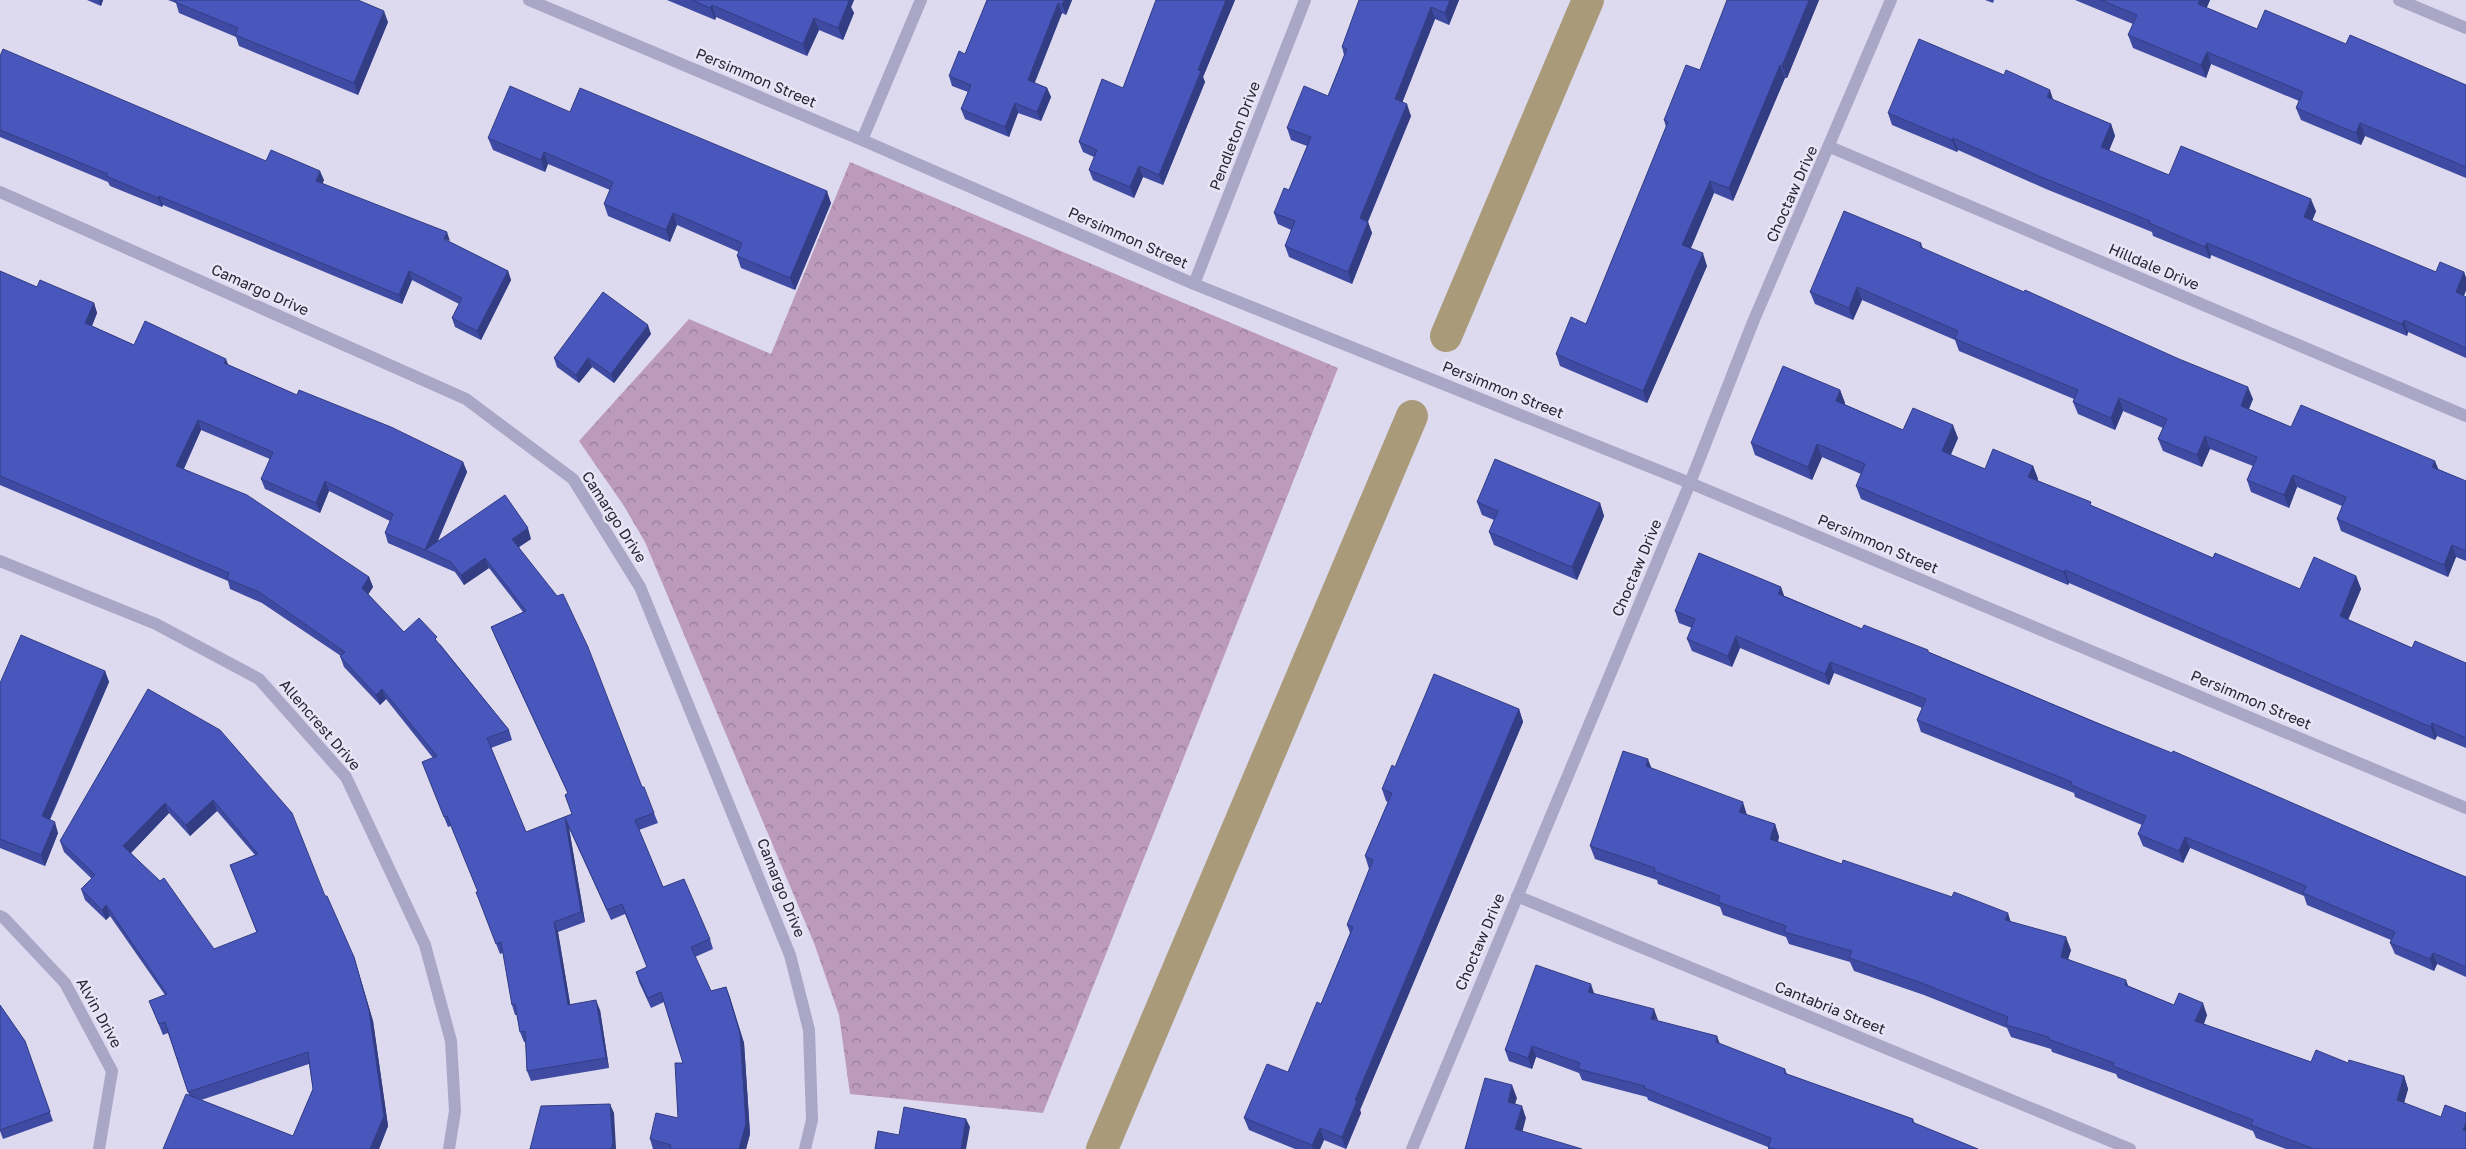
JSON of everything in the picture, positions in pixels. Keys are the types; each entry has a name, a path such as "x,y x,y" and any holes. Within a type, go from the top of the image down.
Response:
{"street":[{"path":"862,140 921,0"},
{"name":"Pendleton Drive","path":"1194,284 1306,0"},
{"name":"Choctaw Drive","path":"1412,1149 1690,483 1754,322 1830,148 1891,0"},
{"path":"2400,0 2466,28"},
{"name":"Persimmon Street","path":"535,1 1194,284 1690,483 2466,808"},
{"name":"Hilldale Drive","path":"1830,148 2466,416"},
{"name":"Camargo Drive","path":"0,192 466,399 573,479 640,588 790,955 809,1030 812,1120 804,1149"},
{"name":"Allencrest Drive","path":"1,563 156,624 259,679 346,777 425,945 451,1041 454,1110 449,1149"},
{"name":"Cantabria Street","path":"1517,896 2130,1149"},
{"name":"Alvin Drive","path":"0,916 65,983 112,1071 100,1149"}],"green space":[{"path":"850,162 1338,368 1043,1113 850,1094 839,1015 814,943 645,542 624,506 579,441 689,319 771,354"}],"building":[{"path":"176,0 358,0 384,11 354,83 235,35 238,28 175,2"},
{"path":"692,0 849,1 838,28 814,18 803,44 712,5 710,8"},
{"path":"987,0 1064,0 1062,5 1058,3 1028,80 1047,88 1037,112 1015,103 1005,127 961,109 971,85 949,76 959,51 965,54"},
{"path":"1156,0 1226,0 1198,70 1201,71 1159,175 1139,166 1130,187 1089,170 1097,150 1079,142 1102,79 1123,88"},
{"path":"1359,0 1450,0 1445,13 1431,7 1395,99 1407,104 1360,218 1368,222 1348,272 1285,246 1295,221 1274,213 1284,188 1289,190 1311,137 1287,128 1304,86 1328,96 1347,49 1342,47"},
{"path":"1727,0 1809,0 1729,188 1710,181 1682,245 1703,253 1643,391 1556,354 1571,317 1586,324 1668,122 1664,120 1686,65 1700,70"},
{"path":"2101,0 2200,0 2198,4 2257,29 2265,10 2346,44 2350,35 2466,85 2466,167 2360,123 2356,133 2296,108 2303,92 2207,52 2201,65 2128,35 2137,15"},
{"path":"1919,39 2004,75 2006,70 2050,90 2047,97 2111,124 2101,147 2169,175 2181,146 2311,199 2304,217 2436,272 2440,262 2464,272 2456,292 2466,297 2466,348 2404,320 2402,324 2207,243 2205,247 2149,223 2150,221 2041,177 1953,138 1952,140 1888,113"},
{"path":"3,49 266,161 271,150 320,171 316,181 447,232 444,239 508,271 477,331 452,318 462,298 409,271 399,295 159,196 158,198 106,176 108,174 0,130 0,56"},
{"path":"510,86 570,112 580,88 827,191 790,278 737,256 742,243 673,213 666,230 604,204 613,182 544,152 541,160 488,138"},
{"path":"1844,211 1921,243 1920,247 2024,292 2025,290 2179,359 2248,387 2241,406 2291,427 2301,405 2435,461 2432,467 2466,481 2466,551 2452,545 2444,565 2337,519 2346,497 2293,475 2284,495 2247,480 2257,457 2205,436 2197,455 2158,439 2167,419 2119,398 2111,418 2073,402 2078,390 1955,339 1958,331 1857,287 1849,308 1810,292"},
{"path":"0,271 37,287 40,280 94,303 85,323 134,345 145,321 226,359 224,363 297,395 299,390 391,427 463,462 425,550 505,495 528,528 512,539 557,596 563,594 588,647 642,787 644,787 654,813 635,820 663,887 684,879 710,939 691,947 711,991 726,987 740,1033 746,1124 739,1149 670,1149 671,1145 650,1139 656,1113 678,1118 675,1063 683,1063 661,992 648,998 636,972 647,967 622,904 607,910 565,818 581,912 554,922 568,1005 596,1000 606,1058 527,1071 525,1031 520,1032 515,1004 512,1005 501,942 496,944 476,892 478,892 447,816 444,817 422,762 437,756 382,689 376,695 340,656 345,652 259,592 227,579 229,573 0,476","holes":["198,420 273,452 261,479 316,503 325,481 393,514 385,533 451,562 461,575 485,558 526,611 491,627 568,793 565,795 572,814 526,832 487,738 509,730 435,639 437,637 419,618 404,632 362,588 369,577 247,495 176,466"]},
{"path":"603,292 648,325 611,374 588,358 576,375 554,358"},
{"path":"1783,366 1840,390 1836,401 1903,430 1913,408 1953,425 1942,451 1985,469 1993,449 2033,466 2028,477 2091,502 2090,505 2213,558 2215,553 2300,589 2314,557 2356,576 2340,616 2412,648 2415,641 2466,663 2466,738 2432,723 2431,727 2065,570 2064,572 1856,486 1865,464 1817,444 1808,467 1751,443"},
{"path":"1495,459 1600,503 1572,567 1489,532 1498,511 1477,502"},
{"path":"1699,553 1781,587 1778,594 1862,629 1864,625 1928,650 1928,652 2097,723 2172,753 2173,751 2466,877 2466,967 2433,953 2430,959 2390,943 2395,932 2303,893 2306,886 2185,837 2179,851 2138,834 2146,816 2071,785 2072,782 1917,720 1926,699 1830,662 1825,674 1736,636 1728,656 1687,639 1695,619 1675,611"},
{"path":"21,635 105,671 42,816 55,822 41,855 0,839 0,683"},
{"path":"1434,674 1519,709 1355,1100 1357,1101 1342,1137 1320,1128 1312,1145 1244,1118 1267,1064 1288,1072 1317,1002 1321,1004 1353,927 1347,925 1373,860 1365,856 1392,793 1382,789 1392,765 1395,767"},
{"path":"148,689 220,730 292,813 325,896 327,896 354,957 369,1010 384,1116 370,1149 163,1149 186,1094 293,1136 313,1089 308,1052 188,1092 165,1022 159,1024 149,1001 167,994 106,905 102,910 81,889 95,875 60,841","holes":["213,800 258,854 230,865 257,932 214,949 164,878 160,881 123,846 165,803 186,825"]},
{"path":"1623,751 1648,759 1646,766 1743,802 1739,812 1775,824 1770,839 1842,864 1843,860 1952,897 1954,892 2008,913 2005,920 2066,937 2061,957 2126,980 2125,985 2174,1005 2179,993 2203,1003 2195,1021 2311,1062 2316,1050 2348,1063 2349,1060 2404,1076 2397,1100 2441,1117 2445,1105 2466,1113 2466,1122 2463,1130 2466,1131 2466,1149 2314,1149 2251,1125 2253,1120 2113,1066 2114,1063 2048,1039 2049,1037 2006,1025 2008,1017 1919,982 1849,958 1852,951 1784,932 1786,926 1718,902 1720,896 1654,871 1655,868 1590,846"},
{"path":"1536,965 1591,984 1588,992 1654,1009 1651,1019 1717,1036 1716,1042 1785,1069 1784,1073 1913,1119 1912,1122 1978,1149 1774,1149 1768,1147 1771,1138 1644,1088 1645,1086 1578,1069 1580,1063 1532,1046 1528,1058 1505,1050"},
{"path":"0,1005 25,1041 50,1112 0,1130"},
{"path":"1485,1078 1512,1085 1508,1102 1522,1106 1515,1129 1582,1149 1465,1149"},
{"path":"610,1104 613,1143 611,1149 530,1149 541,1106"},
{"path":"904,1107 966,1119 961,1149 875,1149 878,1131 899,1135"}],"waterway":[{"path":"1446,336 1588,0"},
{"path":"1102,1149 1412,416"}]}
